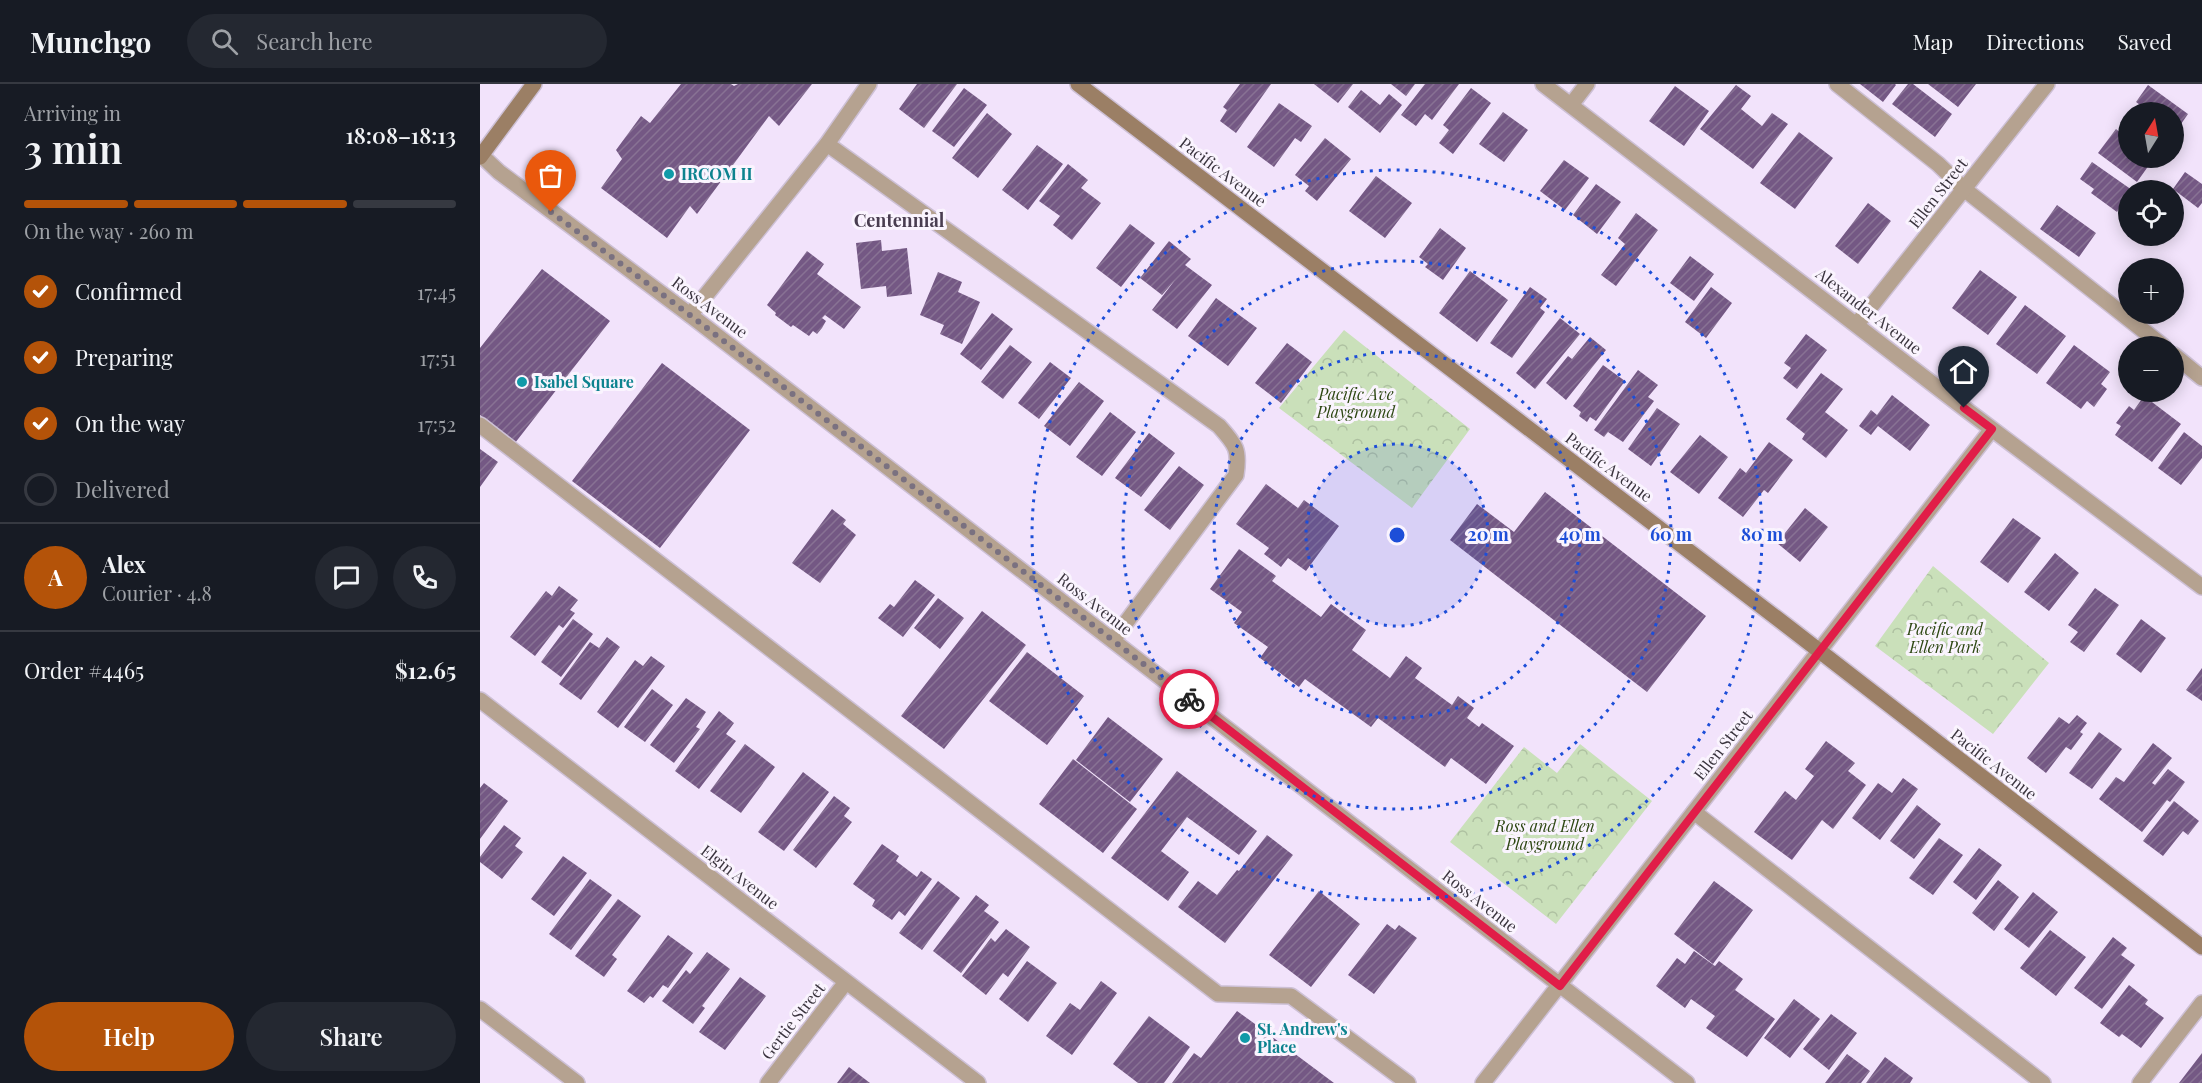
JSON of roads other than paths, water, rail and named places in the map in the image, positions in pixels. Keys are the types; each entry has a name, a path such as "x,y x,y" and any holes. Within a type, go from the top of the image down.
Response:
{"street":[{"path":"480,155 534,84"},
{"path":"690,315 827,144 869,84"},
{"name":"Pacific Avenue","path":"1078,84 1819,650 2202,947"},
{"name":"Alexander Avenue","path":"1543,84 1992,429 2202,586"},
{"path":"1571,105 1587,84"},
{"path":"1837,84 1938,164 1964,189 2150,336"},
{"name":"Ellen Street","path":"1857,324 2047,84"},
{"path":"827,144 1219,426 1231,439 1239,456 1236,475 1113,640"},
{"name":"Ross Avenue","path":"480,155 534,199 690,315 1687,1083"},
{"path":"2184,363 2202,378"},
{"path":"480,425 1218,994 1291,996 1408,1083"},
{"name":"Ellen Street","path":"1483,1083 1992,429"},
{"name":"Elgin Avenue","path":"480,700 978,1083"},
{"path":"1694,812 2043,1083"},
{"name":"Gertie Street","path":"768,1083 846,982"},
{"path":"2140,1083 2202,1003"},
{"path":"480,1009 577,1083"}],"place":[{"name":"IRCOM II","path":"669,174"},
{"name":"Isabel Square","path":"522,382"},
{"name":"St. Andrew's Place","path":"1245,1038"}],"district":[{"name":"Centennial","path":"899,221"}],"park label":[{"name":"Pacific Ave Playground","path":"1356,403"},
{"name":"Pacific and Ellen Park","path":"1945,638"},
{"name":"Ross and Ellen Playground","path":"1545,835"}]}
